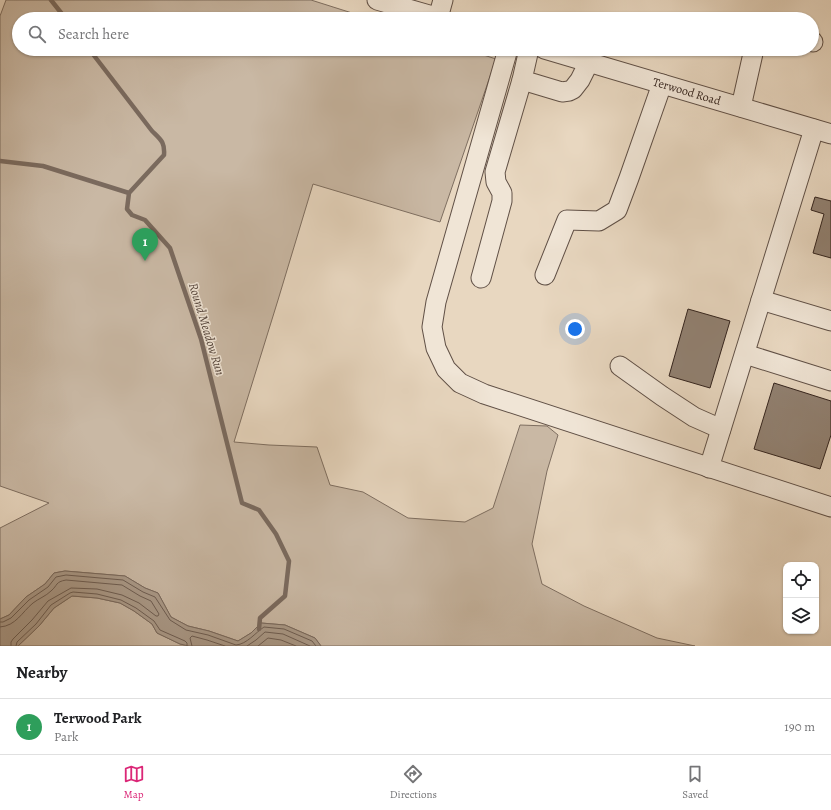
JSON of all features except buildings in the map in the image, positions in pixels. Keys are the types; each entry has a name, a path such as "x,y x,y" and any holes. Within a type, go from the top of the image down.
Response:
{"street":[{"path":"377,0 442,12"},
{"path":"506,56 436,302 432,327 436,348 446,369 460,383 484,394 831,507"},
{"path":"481,278 502,201 502,192 496,182 495,172 522,80 527,56"},
{"name":"Terwood Road","path":"568,56 823,132"},
{"path":"740,108 752,56"},
{"path":"522,80 562,92 569,92 580,80 589,62"},
{"path":"545,275 567,220 599,221 617,210 662,84"},
{"path":"709,468 761,300 823,132"},
{"path":"761,300 831,321"},
{"path":"745,354 831,380"},
{"path":"620,366 694,417 721,429"}],"shaded area":[{"path":"6,0 311,0 349,12 12,12 12,56 487,56 496,59 440,222 313,184 234,442 317,447 330,485 363,492 408,518 465,522 493,508 520,425 547,426 558,435 547,471 532,544 542,584 584,606 657,638 695,646 321,646 315,638 285,625 261,623 251,633 238,641 209,631 188,626 171,617 158,593 145,588 125,576 65,571 54,573 45,584 26,597 9,615 0,619 0,528 49,503 0,486 0,16"},
{"path":"72,596 97,598 120,603 152,624 157,633 180,644 189,646 18,646 39,626 54,608"}],"water":[{"path":"65,571 125,576 145,588 158,593 171,617 188,626 209,631 238,641 251,633 261,623 285,625 315,638 321,646 189,646 180,644 157,633 152,624 120,603 97,598 72,596 54,608 39,626 18,646 0,646 0,619 9,615 26,597 45,584 54,573"}],"waterway":[{"name":"Round Meadow Run","path":"51,0 60,12"},
{"name":"Round Meadow Run","path":"94,56 163,144 164,155 129,193 127,209 132,215 145,220 170,248 201,339 242,503 259,510 276,534 289,561 285,596 260,618 259,629"},
{"path":"0,161 43,166 129,193"}],"place":[{"name":"Terwood Park","path":"145,261"}]}
